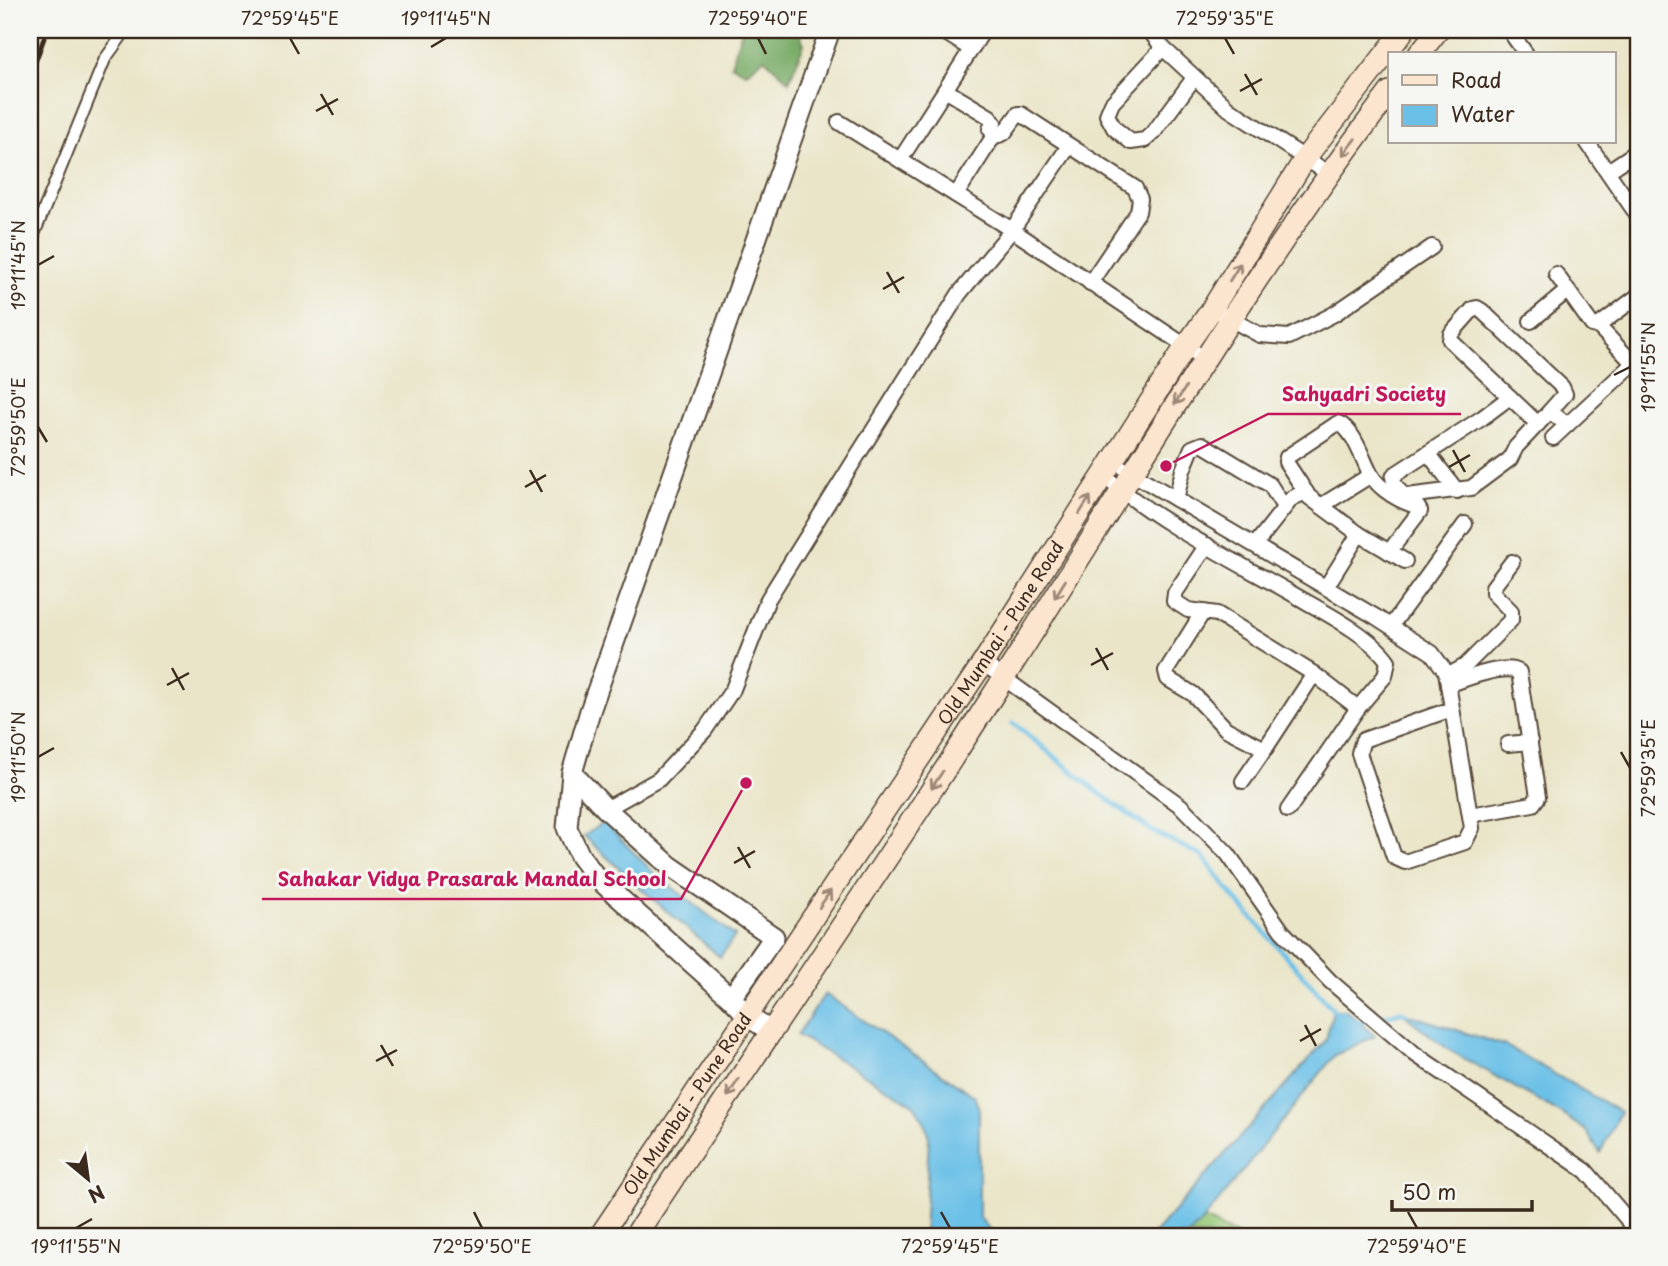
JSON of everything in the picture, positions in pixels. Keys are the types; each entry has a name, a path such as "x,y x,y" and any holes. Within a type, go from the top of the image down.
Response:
{"main road":[{"name":"Old Mumbai - Pune Road","path":"635,1236 1004,678 1205,359 1221,314 1306,157 1404,30"},
{"path":"1421,52 1438,30"},
{"path":"1371,72 1388,84"},
{"name":"Old Mumbai - Pune Road","path":"600,1236 749,1017 983,663 1185,346 1221,314 1388,95"}],"street":[{"path":"30,244 105,59 126,30"},
{"path":"770,1031 749,1017 595,876 580,856 567,828 572,773 590,711 830,30"},
{"path":"941,30 971,49"},
{"path":"1149,30 1163,48 1228,108 1328,173"},
{"path":"1509,30 1525,52"},
{"path":"900,160 983,31"},
{"path":"1163,48 1112,103 1107,115 1114,128 1131,142 1145,139 1154,132 1194,78"},
{"path":"945,90 990,117 994,123 990,129 995,134"},
{"path":"995,134 1004,133 1015,116 1021,114 1135,188 1140,199 1138,212 1090,283"},
{"path":"839,122 1012,230 1205,359"},
{"path":"956,195 995,134"},
{"path":"1588,144 1638,216"},
{"path":"606,809 659,779 705,730 733,689 768,599 958,294 1012,230 1069,146"},
{"path":"1608,172 1638,151"},
{"path":"1221,314 1260,335 1289,337 1334,314 1432,247"},
{"path":"1553,438 1635,361 1598,326 1592,325 1556,274"},
{"path":"1531,321 1568,290"},
{"path":"1598,326 1638,296"},
{"path":"1510,397 1394,475 1400,492 1407,496 1471,488 1504,464 1516,447 1538,424 1563,397 1565,390 1482,311 1475,308 1451,334 1450,340 1510,397 1538,424"},
{"path":"1550,411 1567,425"},
{"path":"1390,552 1420,511 1418,506 1403,503 1371,475 1344,425 1338,423 1287,457 1286,462 1306,492 1321,506 1359,534 1427,576"},
{"path":"1176,499 1192,448 1202,444 1270,485 1284,507"},
{"path":"1428,453 1457,491"},
{"path":"1108,469 1127,483 1150,513 1340,621 1382,653 1388,661 1385,676 1358,708 1288,810"},
{"path":"1108,469 1127,483 1176,499 1432,653 1448,680 1472,828 1465,842 1405,862 1394,857 1359,753 1363,740 1452,709"},
{"path":"1321,506 1371,475"},
{"path":"1255,545 1292,498 1306,492"},
{"path":"1391,626 1465,524"},
{"path":"1326,587 1359,534"},
{"path":"1208,545 1175,593 1174,601 1188,610 1217,614 1314,674 1358,708"},
{"path":"1448,680 1510,620 1511,611 1493,593 1493,587 1512,562"},
{"path":"1203,612 1166,671 1168,679 1193,694 1226,729 1265,749"},
{"path":"983,663 1181,806 1228,854 1282,930 1330,981 1415,1054 1586,1171 1627,1219 1636,1236"},
{"path":"1448,680 1514,668 1519,672 1538,797 1533,804 1470,815"},
{"path":"1243,781 1314,674"},
{"path":"1508,744 1530,742"},
{"path":"572,773 606,809 670,866 774,937 790,937 806,929"},
{"path":"731,998 774,937"}],"green space":[{"path":"742,30 798,30 804,44 789,81 764,58 746,73 731,65"},
{"path":"1204,1219 1238,1236 1188,1236"}],"water":[{"path":"604,822 655,874 735,936 720,957 584,836"},
{"path":"825,994 974,1096 979,1109 979,1217 995,1236 924,1236 929,1137 924,1121 913,1104 797,1035"},
{"path":"1333,1010 1346,1010 1375,1036 1335,1055 1188,1236 1152,1236 1326,1040"},
{"path":"1401,1012 1506,1046 1620,1112 1600,1153 1586,1131 1562,1114 1449,1050"}],"waterway":[{"path":"1013,723 1099,793 1152,831 1202,856 1233,896 1338,1015"},
{"path":"1352,1023 1401,1012 1406,1014"}],"railway":[{"path":"30,45 35,30"},
{"path":"30,76 47,30"}],"place":[{"name":"Sahyadri Society","path":"1166,466"},
{"name":"Sahakar Vidya Prasarak Mandal School","path":"746,783"}]}
